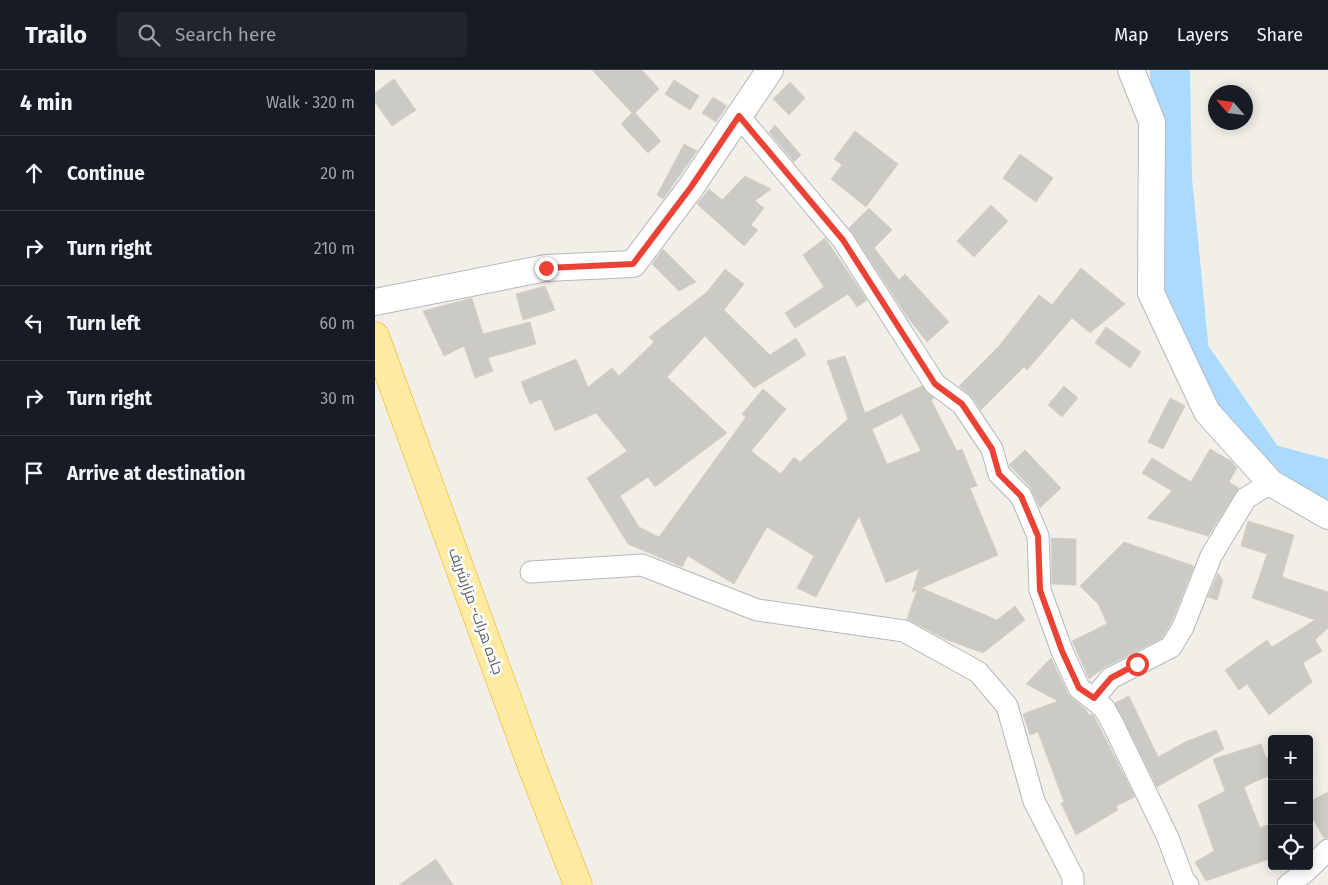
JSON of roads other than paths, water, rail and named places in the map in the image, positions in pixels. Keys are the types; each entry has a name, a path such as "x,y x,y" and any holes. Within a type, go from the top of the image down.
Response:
{"highway":[{"name":"جاده هرات- مزارشریف","path":"375,336 578,885"}],"street":[{"path":"375,302 546,268 633,264 691,187 769,70"},
{"path":"1131,70 1152,122 1150,178 1151,294 1207,412 1271,483 1328,516"},
{"path":"739,116 843,240 935,384 962,404 992,449 999,474 1021,496 1038,536 1040,590 1062,651 1079,688 1094,698 1104,708 1113,724 1168,838 1184,881 1188,885"},
{"path":"1094,698 1111,678 1171,646 1183,627 1211,556 1246,498 1271,483"},
{"path":"531,572 642,565 757,610 904,631 978,672 1007,706 1034,801 1073,877 1073,885"},
{"path":"1289,885 1305,873 1328,850"}],"waterway":[{"path":"1170,70 1172,179 1189,353 1265,463 1328,480"}]}
